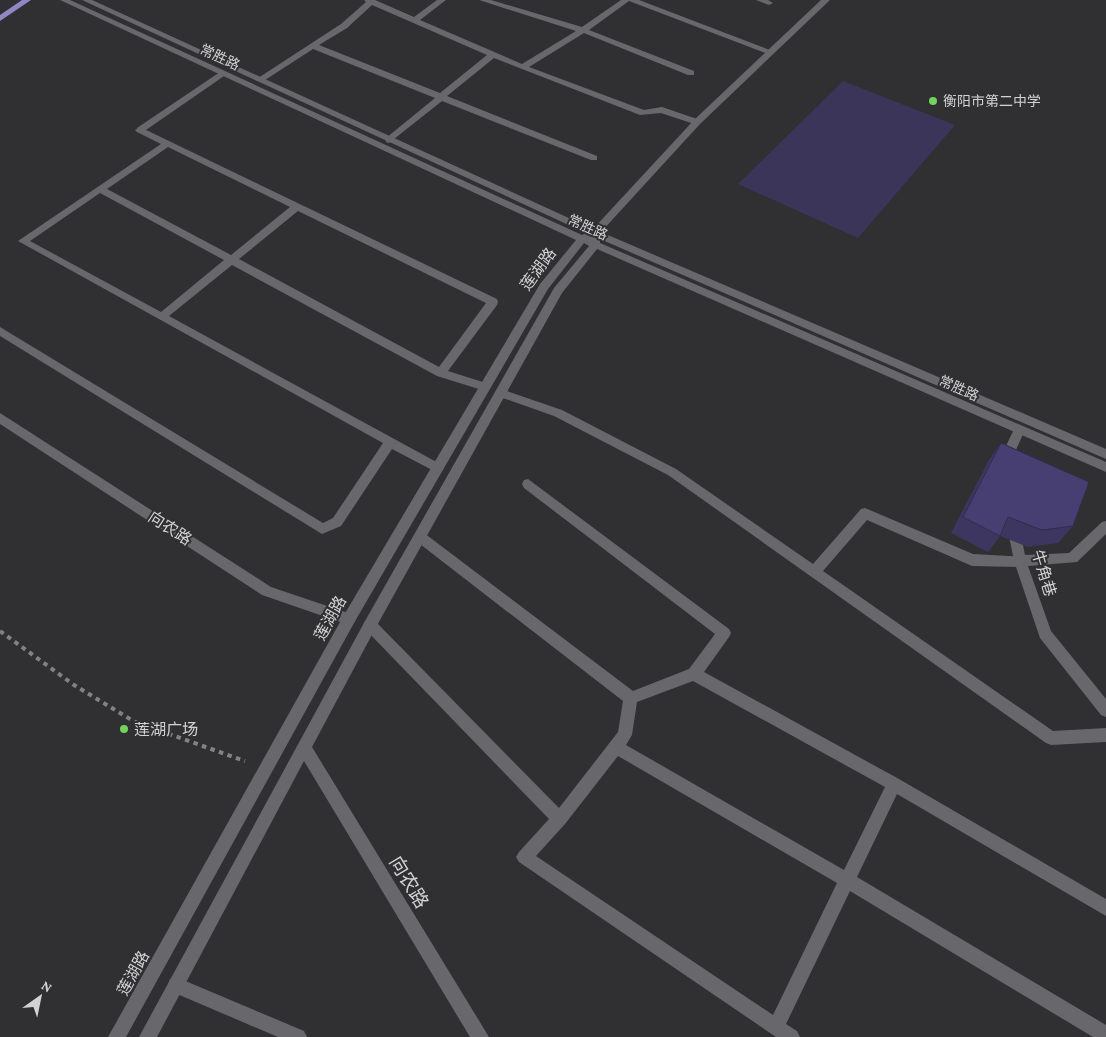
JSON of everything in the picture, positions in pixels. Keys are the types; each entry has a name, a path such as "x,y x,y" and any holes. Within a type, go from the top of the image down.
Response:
{"main road":[{"path":"0,19 27,0"}],"street":[{"name":"常胜路","path":"64,0 223,74 591,239 1106,467"},
{"name":"常胜路","path":"86,0 389,140 591,239 1106,454"},
{"path":"415,20 442,0"},
{"path":"482,0 583,30 691,73"},
{"path":"522,67 583,30 626,0"},
{"path":"632,0 771,52"},
{"path":"760,0 769,4"},
{"name":"莲湖路","path":"118,1037 349,618 544,287 591,239 697,122 826,0"},
{"path":"259,80 344,26 370,1 522,67 643,113 662,110 697,122"},
{"path":"313,46 594,158"},
{"path":"389,140 493,54"},
{"path":"223,74 140,130 493,302 441,373"},
{"path":"167,144 23,242 438,468"},
{"path":"100,189 441,373 485,387"},
{"path":"161,317 297,207"},
{"name":"莲湖路","path":"148,1037 370,624 558,291 591,239"},
{"path":"0,331 322,529 337,522 390,442"},
{"path":"501,393 558,412 672,472 1051,738 1106,735"},
{"name":"向农路","path":"0,418 267,591 349,618"},
{"path":"1004,476 1002,467 1019,430"},
{"path":"528,484 724,633 694,674 631,698"},
{"path":"814,572 865,513 972,560 1020,561 1072,558 1106,526"},
{"name":"牛角巷","path":"1011,514 1020,561 1045,634 1106,710"},
{"path":"420,537 631,698"},
{"path":"370,624 560,819"},
{"path":"694,674 894,784 1106,908"},
{"path":"631,698 625,735 560,819 524,857 791,1037"},
{"name":"向农路","path":"304,747 480,1037"},
{"path":"616,747 847,880 1106,1035"},
{"path":"776,1026 894,784"},
{"path":"176,985 298,1037"}],"path":[{"path":"0,631 74,685 135,722 266,769"}],"shaded area":[{"path":"843,81 955,125 858,238 738,184"}],"building":[{"path":"1001,443 1089,482 1073,526 1042,530 1008,517 1000,536 963,517"}],"place":[{"name":"衡阳市第二中学","path":"933,101"},
{"name":"莲湖广场","path":"124,729"}]}
